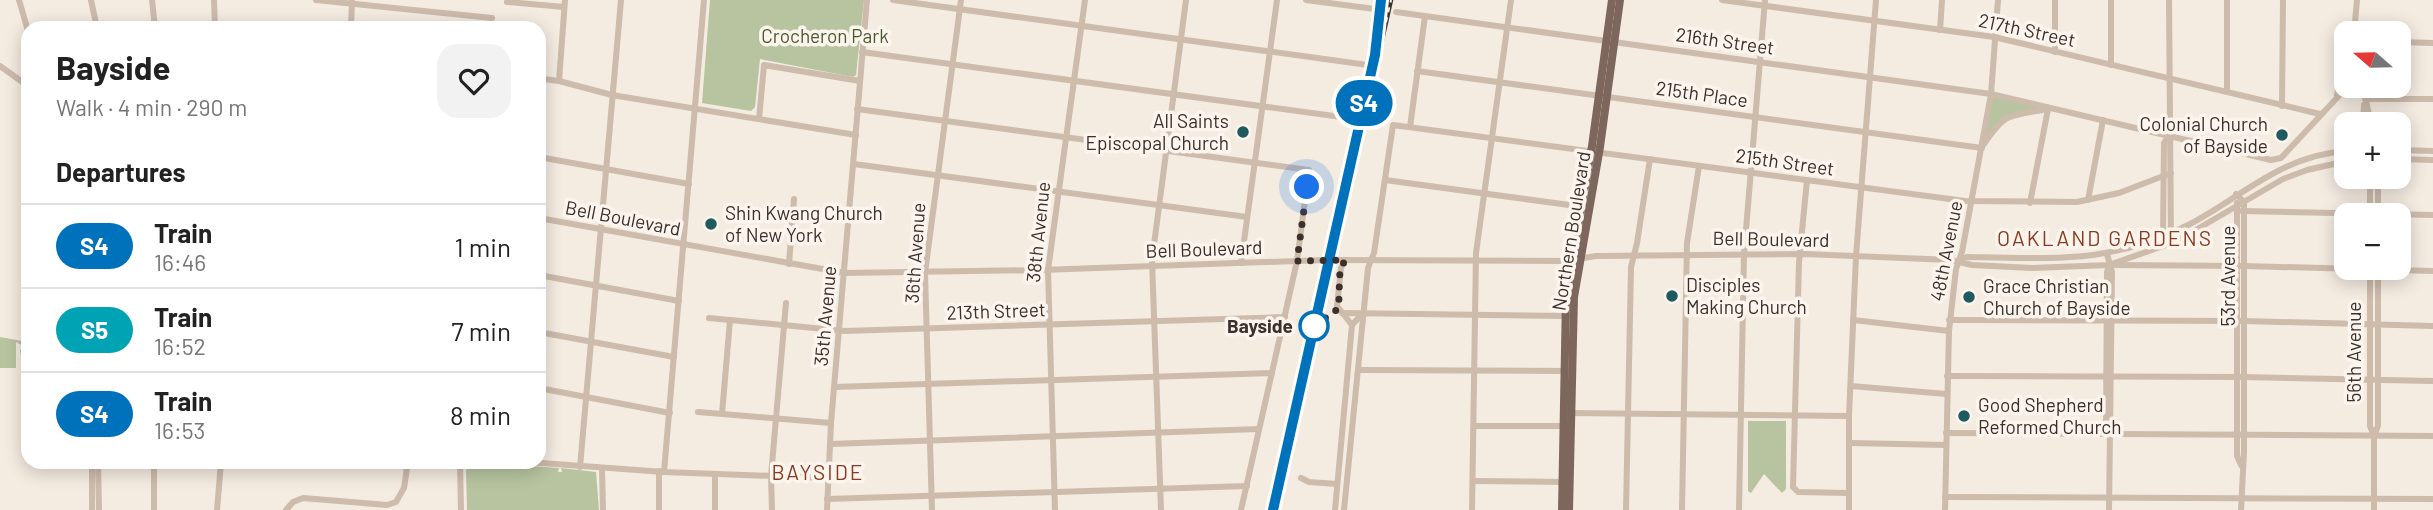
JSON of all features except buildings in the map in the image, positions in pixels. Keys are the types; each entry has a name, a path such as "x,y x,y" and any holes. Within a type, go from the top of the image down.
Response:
{"main road":[{"name":"Northern Boulevard","path":"1562,510 1566,482 1569,316 1575,259 1603,96 1612,0"},
{"name":"Northern Boulevard","path":"1610,41 1620,0"},
{"name":"Northern Boulevard","path":"1569,316 1574,297 1575,259"},
{"name":"Northern Boulevard","path":"1566,482 1569,510"}],"street":[{"path":"19,0 25,21"},
{"path":"91,0 96,21"},
{"path":"152,0 154,21"},
{"path":"214,0 215,21"},
{"path":"316,0 492,18"},
{"path":"580,467 621,0"},
{"path":"659,510 670,413 704,0"},
{"name":"35th Avenue","path":"827,510 831,423 867,0"},
{"path":"893,0 1368,65"},
{"name":"36th Avenue","path":"932,510 925,273 961,0"},
{"name":"38th Avenue","path":"1055,510 1048,270 1084,0"},
{"path":"1161,510 1152,267 1186,0"},
{"path":"1241,264 1277,0"},
{"path":"1306,0 1364,4 1375,9"},
{"path":"1472,510 1476,262 1511,0"},
{"name":"217th Street","path":"1722,0 1764,3 1994,37 2320,114"},
{"path":"1849,510 1849,416 1856,256 1876,0"},
{"path":"1940,30 1942,0"},
{"name":"48th Avenue","path":"1945,510 1949,320 1956,269 1972,201 1991,94 1998,0"},
{"path":"2055,0 2055,52"},
{"path":"2111,0 2111,65"},
{"path":"2160,265 2172,145 2169,135 2169,0"},
{"path":"2227,0 2227,92"},
{"path":"2282,106 2283,0"},
{"path":"2355,21 2357,0"},
{"path":"351,21 352,2"},
{"path":"507,2 565,4 559,81"},
{"path":"1739,510 1744,254 1764,3"},
{"name":"216th Street","path":"1396,12 1991,94 2263,158 2277,159"},
{"path":"1409,127 1425,16"},
{"path":"2412,42 2433,43"},
{"path":"862,52 1356,119"},
{"path":"759,119 764,65 860,81"},
{"path":"0,66 21,81"},
{"name":"215th Place","path":"1417,71 1982,148"},
{"path":"546,79 612,95 856,135"},
{"path":"2267,175 2277,159 2335,98"},
{"path":"2365,99 2433,99"},
{"path":"2364,112 2365,99"},
{"path":"2365,99 2368,112"},
{"path":"857,109 1309,170 1297,261 1241,510"},
{"path":"2030,203 2048,109"},
{"name":"216th Street","path":"1982,148 2003,119 2012,114 2048,109"},
{"path":"2088,200 2103,120"},
{"name":"215th Street","path":"1385,180 1392,125 1972,201 2062,203 2088,200 2119,193 2168,174"},
{"path":"2411,150 2433,151"},
{"name":"Bell Boulevard","path":"1959,260 1967,257 2067,259 2107,254 2188,225 2267,175 2334,152"},
{"path":"546,158 689,184"},
{"path":"1626,510 1630,267 1650,159"},
{"path":"2277,159 2283,178"},
{"path":"2411,159 2433,160"},
{"path":"854,164 1247,217"},
{"name":"Bell Boulevard","path":"546,219 845,273 1048,270 1325,260 1476,262 1686,254 1800,254 1959,260 1972,265 2032,268 2109,265 2171,243 2241,207 2256,193 2283,178 2334,164"},
{"path":"1682,510 1686,254 1699,166"},
{"path":"2168,174 2171,243"},
{"path":"1344,510 1368,268 1385,180 1585,207"},
{"path":"1807,180 1800,254 1793,487 1798,492 1849,493"},
{"path":"2256,193 2258,211"},
{"name":"53rd Avenue","path":"2236,194 2241,207 2240,434 2237,456 2242,466 2241,510"},
{"path":"789,264 794,199"},
{"path":"2241,207 2258,211 2334,214"},
{"path":"2411,215 2433,215"},
{"path":"2107,254 2112,272 2106,427 2109,433 2109,510"},
{"path":"1345,260 1341,268 1340,310 1352,325"},
{"path":"2109,265 2334,268"},
{"path":"2411,270 2433,271"},
{"path":"546,276 679,301"},
{"name":"56th Avenue","path":"2374,280 2374,381 2378,426 2374,436 2374,510"},
{"path":"772,510 771,476 786,303"},
{"path":"1340,310 1363,313 1569,316"},
{"path":"1335,510 1352,325 1363,313"},
{"name":"213th Street","path":"709,318 840,330 1284,317"},
{"path":"722,414 730,320"},
{"path":"1853,320 1949,331"},
{"path":"1949,320 2240,321 2433,326"},
{"path":"546,333 674,357"},
{"path":"1359,370 1568,371"},
{"path":"834,387 1272,373"},
{"path":"1947,376 2240,377 2433,382"},
{"path":"1850,386 1947,394"},
{"path":"546,389 670,413"},
{"path":"698,412 831,423"},
{"path":"1345,412 1354,412"},
{"path":"1567,413 1849,416"},
{"path":"1474,426 1567,426"},
{"path":"830,444 1259,429"},
{"path":"1947,433 2433,436"},
{"path":"1850,443 1946,445"},
{"path":"546,464 602,469 828,478"},
{"path":"92,469 92,510"},
{"path":"98,469 99,510"},
{"path":"154,469 154,510"},
{"path":"217,510 220,469"},
{"path":"286,510 293,502 303,498 387,505 396,502 404,488 407,469"},
{"path":"460,469 461,510"},
{"path":"602,469 603,510"},
{"path":"715,474 715,510"},
{"path":"1301,478 1309,482 1337,484"},
{"path":"1473,481 1566,482"},
{"path":"827,499 1247,485"},
{"path":"1945,497 2433,499"}],"green space":[{"name":"Crocheron Park","path":"710,0 864,0 856,75 853,77 760,59 755,107 751,111 702,103"},
{"path":"1991,94 2048,109 2012,114 1982,148"},
{"path":"0,337 21,341 21,345 16,342 16,368 0,368"},
{"path":"1748,421 1786,421 1786,489 1782,493 1764,474 1751,493 1748,491"},
{"path":"546,467 559,468 558,472 562,472 561,468 596,472 599,510 467,510 466,470"}],"railway":[{"path":"1277,510 1391,0"}],"train":[{"name":"S4","path":"1273,510 1375,55 1381,0"}],"place":[{"name":"All Saints Episcopal Church","path":"1243,132"},
{"name":"Colonial Church of Bayside","path":"2282,135"},
{"name":"Shin Kwang Church of New York","path":"711,224"},
{"name":"Disciples Making Church","path":"1672,296"},
{"name":"Grace Christian Church of Bayside","path":"1969,297"},
{"name":"Bayside","path":"1314,326"},
{"name":"Good Shepherd Reformed Church","path":"1964,416"}],"district":[{"name":"OAKLAND GARDENS","path":"2105,239"},
{"name":"BAYSIDE","path":"818,473"}],"route":[{"path":"1307,187 1297,261 1345,260 1338,285 1338,309 1314,326"}]}
